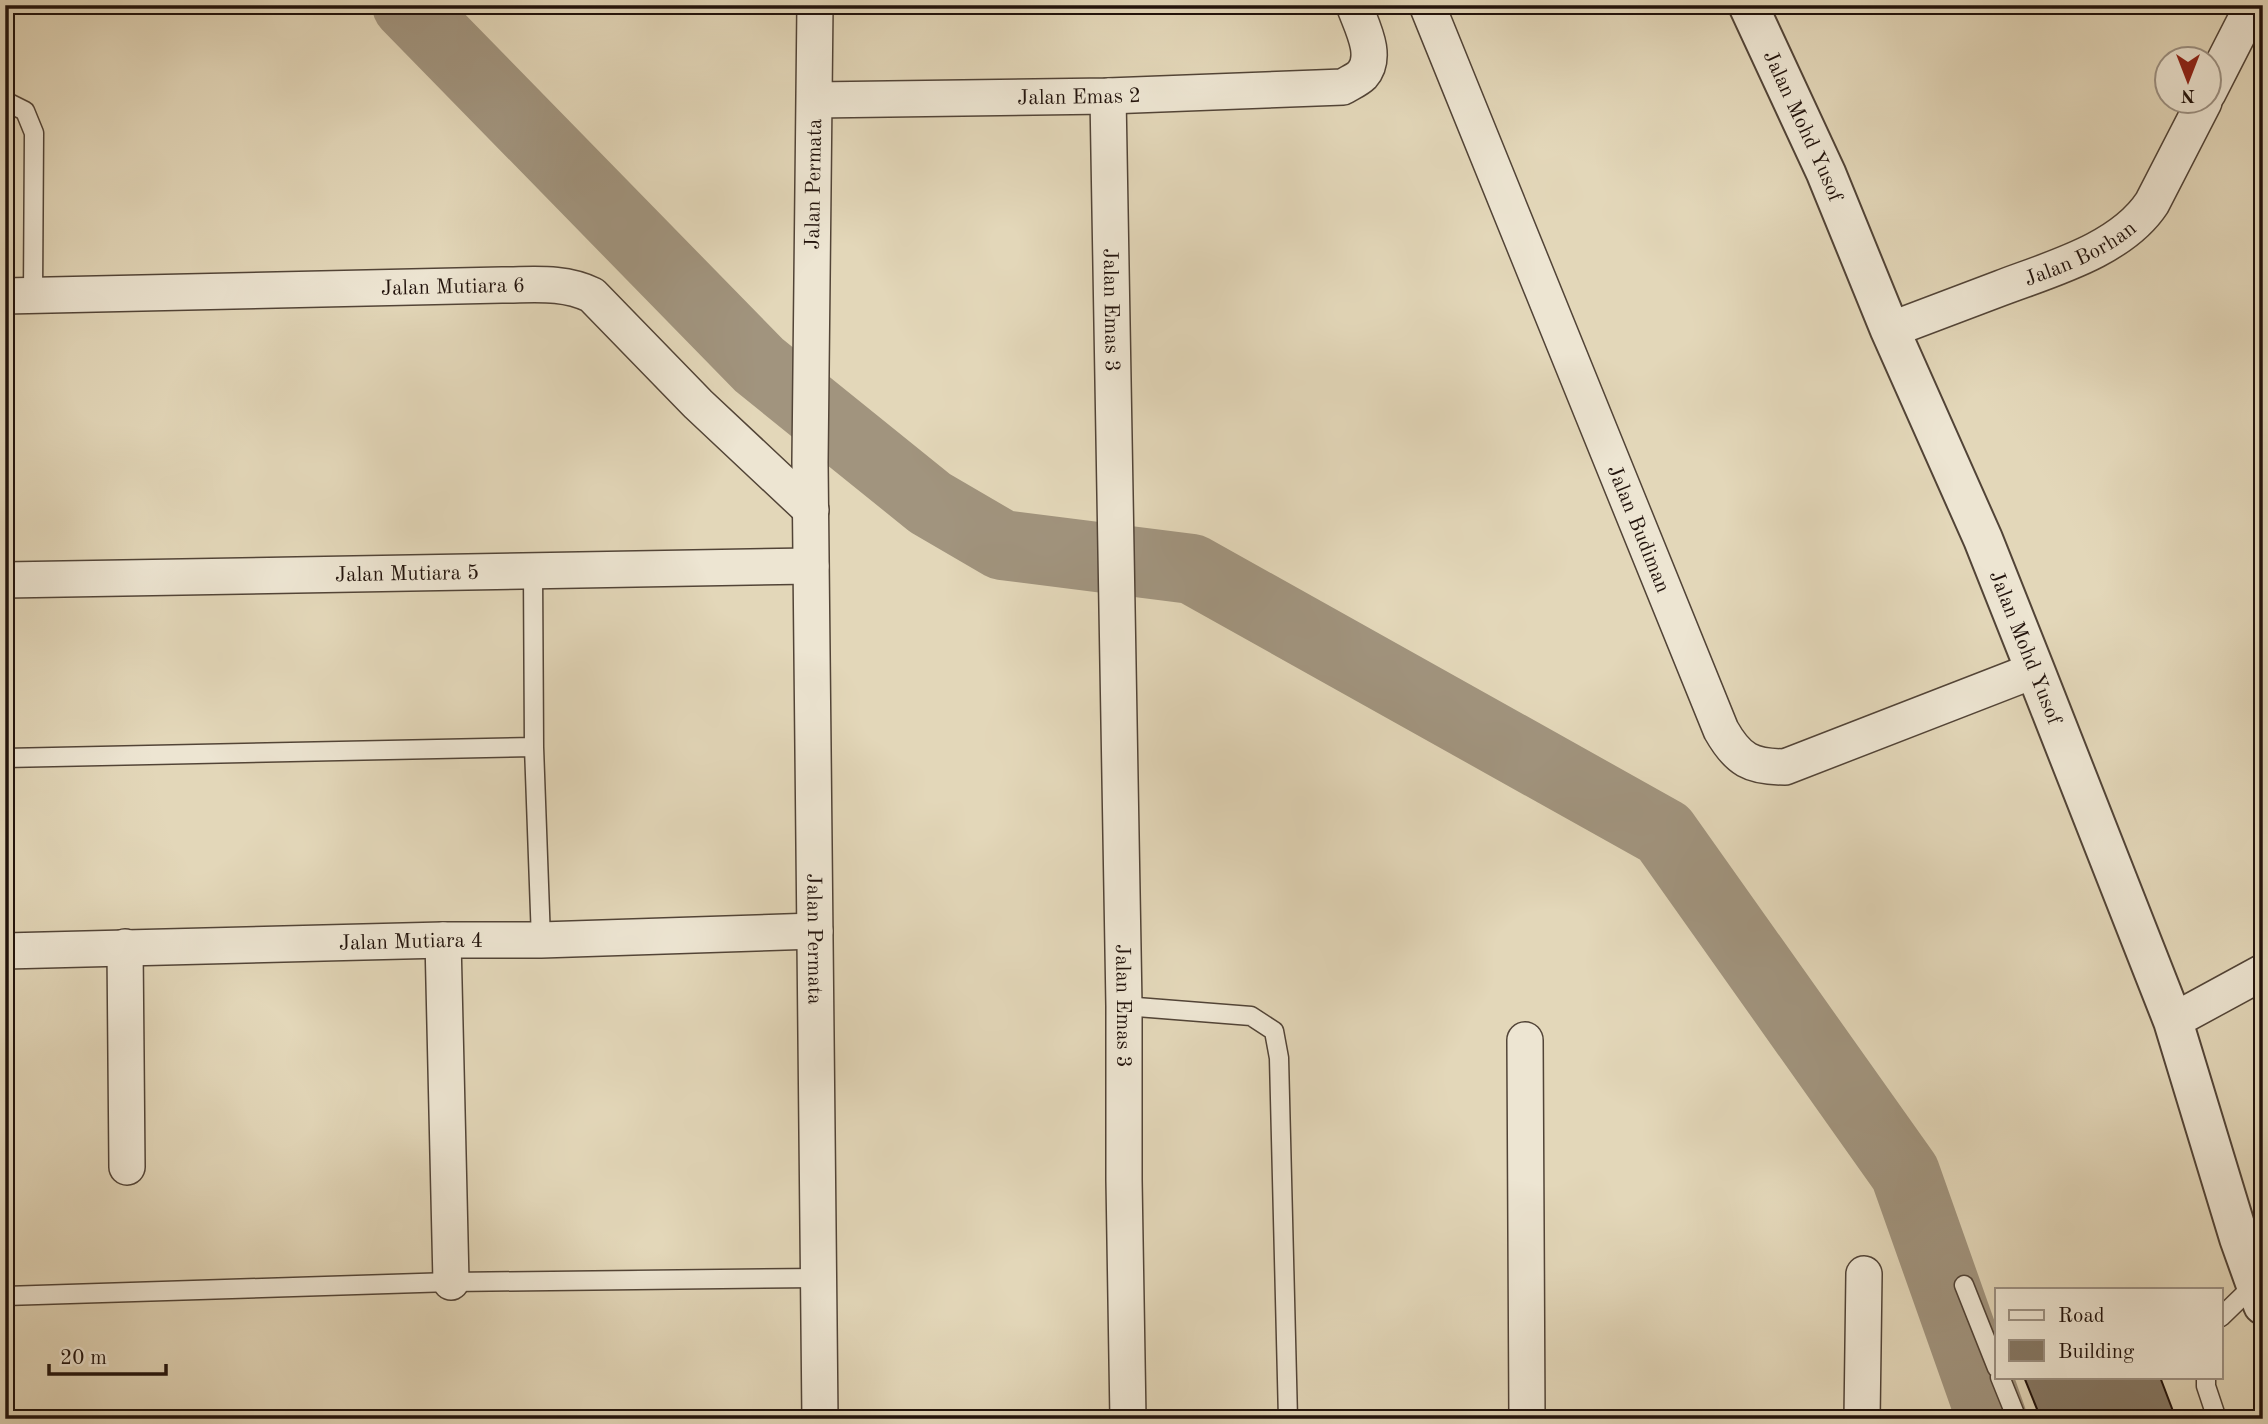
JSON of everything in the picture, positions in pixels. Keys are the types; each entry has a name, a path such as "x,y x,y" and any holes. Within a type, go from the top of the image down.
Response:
{"street":[{"name":"Jalan Permata","path":"815,5 810,462 820,1419"},
{"name":"Jalan Emas 2","path":"815,100 1108,96 1343,87 1361,75 1368,66 1369,50 1354,5"},
{"name":"Jalan Budiman","path":"1427,5 1721,730 1731,747 1747,762 1765,767 1785,767 2035,670"},
{"name":"Jalan Mohd Yusof","path":"1748,5 1826,173 1890,330 1983,539 2035,670 2173,1021 2238,1238 2259,1294"},
{"path":"2222,66 2253,5"},
{"name":"Jalan Emas 3","path":"1108,96 1118,594 1128,1419"},
{"name":"Jalan Borhan","path":"1890,330 2087,256 2132,226 2143,217 2152,203 2197,116"},
{"name":"Jalan Mutiara 6","path":"19,296 502,285 576,287 592,295 698,404 811,510"},
{"name":"Jalan Mutiara 5","path":"5,580 811,566"},
{"name":"Jalan Mutiara 4","path":"5,951 541,940 816,931"},
{"path":"443,940 451,1282"},
{"path":"125,947 127,1167"},
{"path":"2173,1021 2263,972"},
{"path":"1525,1040 1527,1419"},
{"path":"1862,1419 1864,1274"}],"lane":[{"path":"5,101 25,111 34,134 19,296"},
{"path":"533,571 534,747 541,940"},
{"path":"5,758 534,747"},
{"path":"1124,1006 1251,1016 1274,1031 1279,1058 1288,1419"},
{"path":"5,1296 451,1282 819,1278"},
{"path":"1964,1286 1995,1363"},
{"path":"2222,1317 2259,1294"},
{"path":"2000,1378 2017,1419"},
{"path":"2206,1378 2217,1419"}],"building":[{"path":"2024,1378 2160,1378 2176,1419 2041,1419"}],"waterway":[{"path":"407,5 759,365 930,503 1002,545 1192,569 1664,833 1905,1173 1992,1419"}]}
